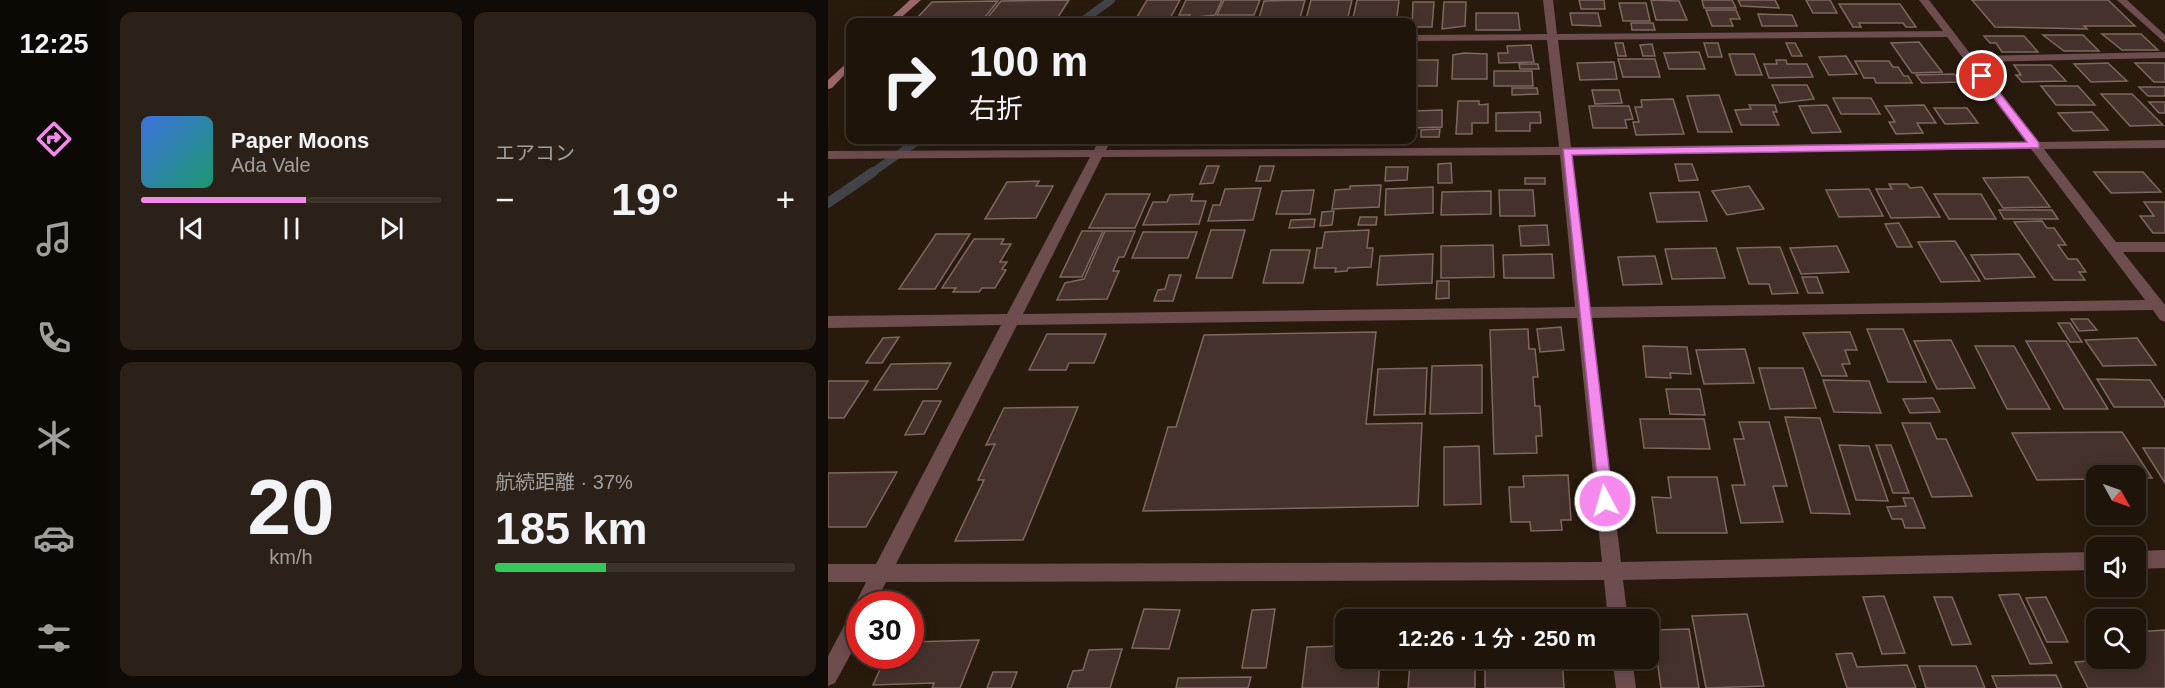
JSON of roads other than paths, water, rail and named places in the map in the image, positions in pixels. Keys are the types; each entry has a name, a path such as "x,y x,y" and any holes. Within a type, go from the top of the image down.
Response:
{"street":[{"path":"896,18 916,0"},
{"path":"1548,0 1567,151 1617,609"},
{"path":"1924,0 2161,310"},
{"path":"2122,0 2165,40"},
{"path":"1416,38 1949,33"},
{"path":"1969,59 2165,55"},
{"path":"828,86 846,67"},
{"path":"872,591 1103,144"},
{"path":"828,155 1567,151 2165,144"},
{"path":"2113,248 2165,247"},
{"path":"828,322 1585,313 2161,310"},
{"path":"2146,560 2165,559"},
{"path":"828,573 883,571 1613,571 2086,561"},
{"path":"828,676 846,642"},
{"path":"1623,669 1626,688"}],"waterway":[{"path":"1086,18 1111,0"},
{"path":"870,174 913,144"},
{"path":"828,203 873,172"}]}
